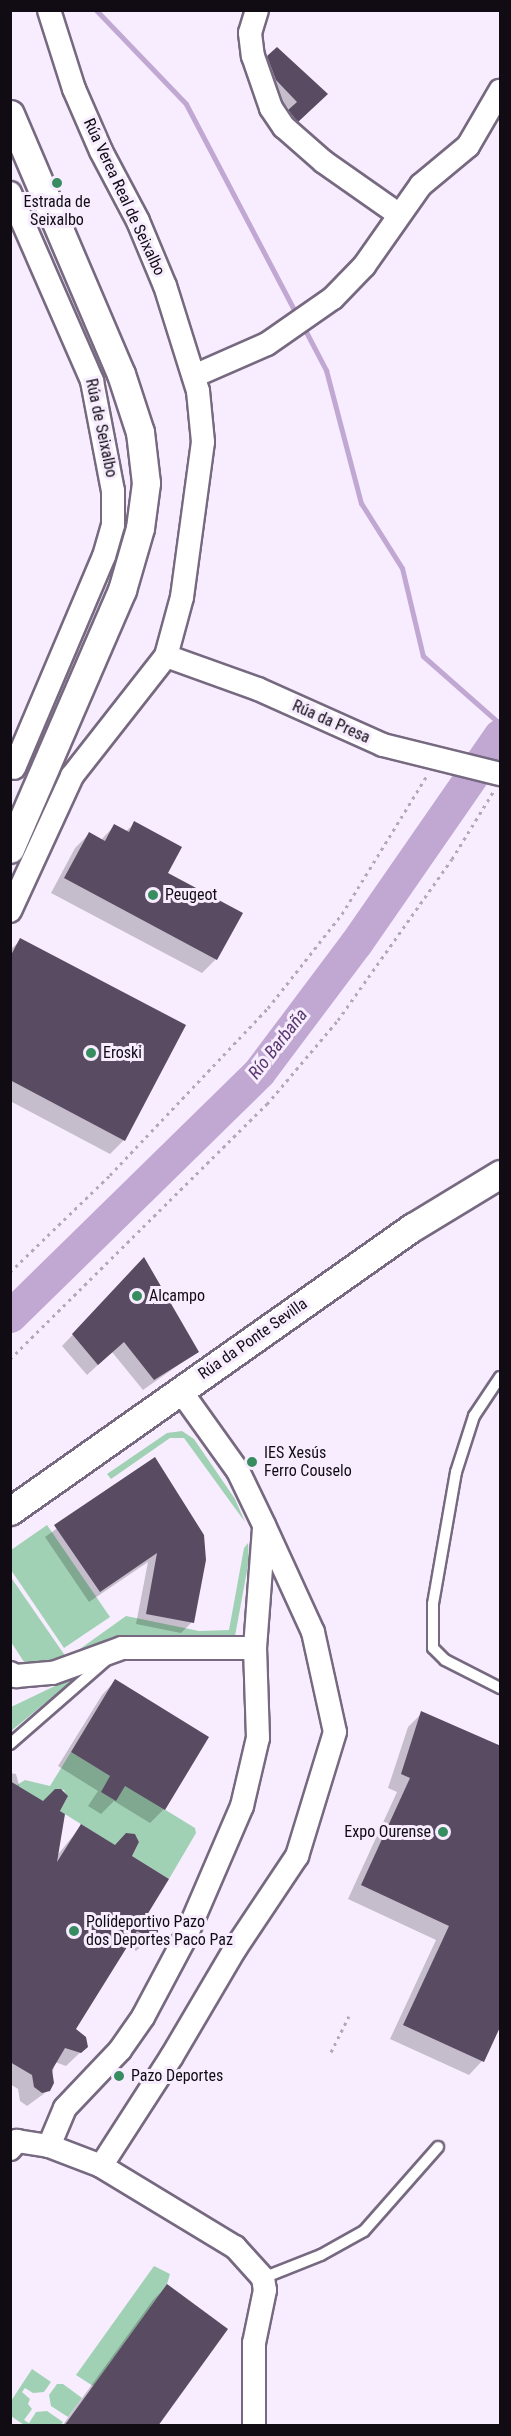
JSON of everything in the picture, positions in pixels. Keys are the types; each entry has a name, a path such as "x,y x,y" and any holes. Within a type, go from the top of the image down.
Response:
{"street":[{"name":"Rúa Verea Real de Seixalbo","path":"10,911 72,777 166,656 182,597 198,492 202,442 194,376 153,254 91,130 49,10"},
{"path":"257,10 250,33 253,56 271,108 284,127 324,162 398,214"},
{"path":"194,376 267,344 316,313 364,266 398,214 432,173 468,146 501,91"},
{"path":"10,114 133,407 146,483 140,528 122,590 42,781 10,849"},
{"name":"Rúa de Seixalbo","path":"10,193 92,381 113,491 113,525 104,556 12,768"},
{"name":"Rúa da Presa","path":"166,656 258,689 383,745 433,758 498,781"},
{"path":"12,768 42,781"},
{"name":"Rúa da Ponte Sevilla","path":"10,1511 413,1227 501,1174"},
{"path":"101,2166 172,2056 235,1949 297,1856 335,1732 313,1632 238,1471 180,1390"},
{"path":"49,2146 65,2108 113,2058 143,2017 228,1842 250,1779 258,1738 255,1648 264,1525"},
{"path":"10,1673 16,1676 53,1673 122,1648 255,1648"},
{"path":"13,2142 49,2146 101,2166 235,2247 263,2277 265,2290 254,2343 254,2426"}],"lane":[{"path":"501,1377 474,1416 456,1472 433,1604 433,1648 445,1660 501,1688"},
{"path":"10,1504 41,1489"},
{"path":"10,1744 122,1648"},
{"path":"263,2277 321,2255 364,2230 438,2147"}],"path":[{"path":"10,1272 110,1175 268,1008 342,914 380,857 424,782 433,758"},
{"path":"10,1359 267,1104 331,1029 452,859 498,781"},
{"path":"331,2052 349,2016"}],"green space":[{"path":"182,1431 194,1439 235,1499 245,1522 184,1438 170,1438 111,1479 107,1474 167,1433"},
{"path":"47,1525 110,1617 64,1648 11,1570 11,1550"},
{"path":"248,1543 249,1560 235,1636 122,1641 70,1656 126,1616 199,1631 229,1630 244,1548"},
{"path":"10,1576 66,1657 28,1668 11,1642"},
{"path":"82,1673 11,1731 11,1707"},
{"path":"71,1752 195,1828 196,1833 169,1879 132,1856 139,1842 135,1834 126,1834 116,1846 60,1811 67,1798 64,1790 55,1789 45,1803 17,1785 25,1780 50,1786"},
{"path":"154,2266 170,2274 167,2284 93,2386 76,2375"},
{"path":"32,2369 51,2382 44,2392 33,2393 25,2388 22,2392 30,2399 28,2404 32,2409 24,2420 29,2423 36,2412 47,2411 63,2422 61,2425 24,2425 11,2416 11,2401"},
{"path":"57,2384 63,2384 82,2398 68,2417 51,2406 49,2395"}],"building":[{"path":"277,47 328,94 298,122 288,110 297,102 276,80 267,56"},
{"name":"Peugeot","path":"134,821 182,847 168,873 243,913 217,960 64,878 89,832 105,841 114,824 129,832"},
{"name":"Eroski","path":"20,938 186,1025 125,1141 10,1080 10,957"},
{"name":"Alcampo","path":"144,1257 199,1352 154,1380 124,1342 98,1365 72,1334"},
{"path":"155,1457 204,1535 206,1560 194,1623 146,1614 157,1553 100,1592 54,1525"},
{"path":"115,1679 209,1737 165,1810 125,1786 116,1801 101,1792 110,1776 71,1752"},
{"name":"Expo Ourense","path":"421,1711 501,1746 501,2025 484,2062 403,2025 449,1926 361,1885 410,1778 401,1774"},
{"name":"Polideportivo Pazo dos Deportes Paco Paz","path":"10,1781 43,1801 55,1789 61,1789 68,1796 60,1811 65,1814 57,1862 81,1824 115,1845 126,1833 135,1834 139,1842 132,1856 169,1879 147,1915 158,1924 158,1932 151,1938 137,1931 76,2029 86,2037 88,2047 81,2053 65,2048 52,2070 54,2083 50,2091 42,2093 34,2087 32,2075 10,2062"},
{"path":"167,2284 228,2329 158,2426 64,2426"}],"waterway":[{"path":"96,10 186,104 297,315"},
{"path":"303,326 326,370 361,503 402,568 423,656 500,724"},
{"name":"Río Barbaña","path":"10,1316 259,1072 356,943 500,735"}],"place":[{"name":"Estrada de Seixalbo","path":"57,183"},
{"name":"Peugeot","path":"153,895"},
{"name":"Eroski","path":"91,1053"},
{"name":"Alcampo","path":"137,1296"},
{"name":"IES Xesús Ferro Couselo","path":"252,1462"},
{"name":"Expo Ourense","path":"443,1832"},
{"name":"Polideportivo Pazo dos Deportes Paco Paz","path":"74,1931"},
{"name":"Pazo Deportes","path":"119,2076"}]}
